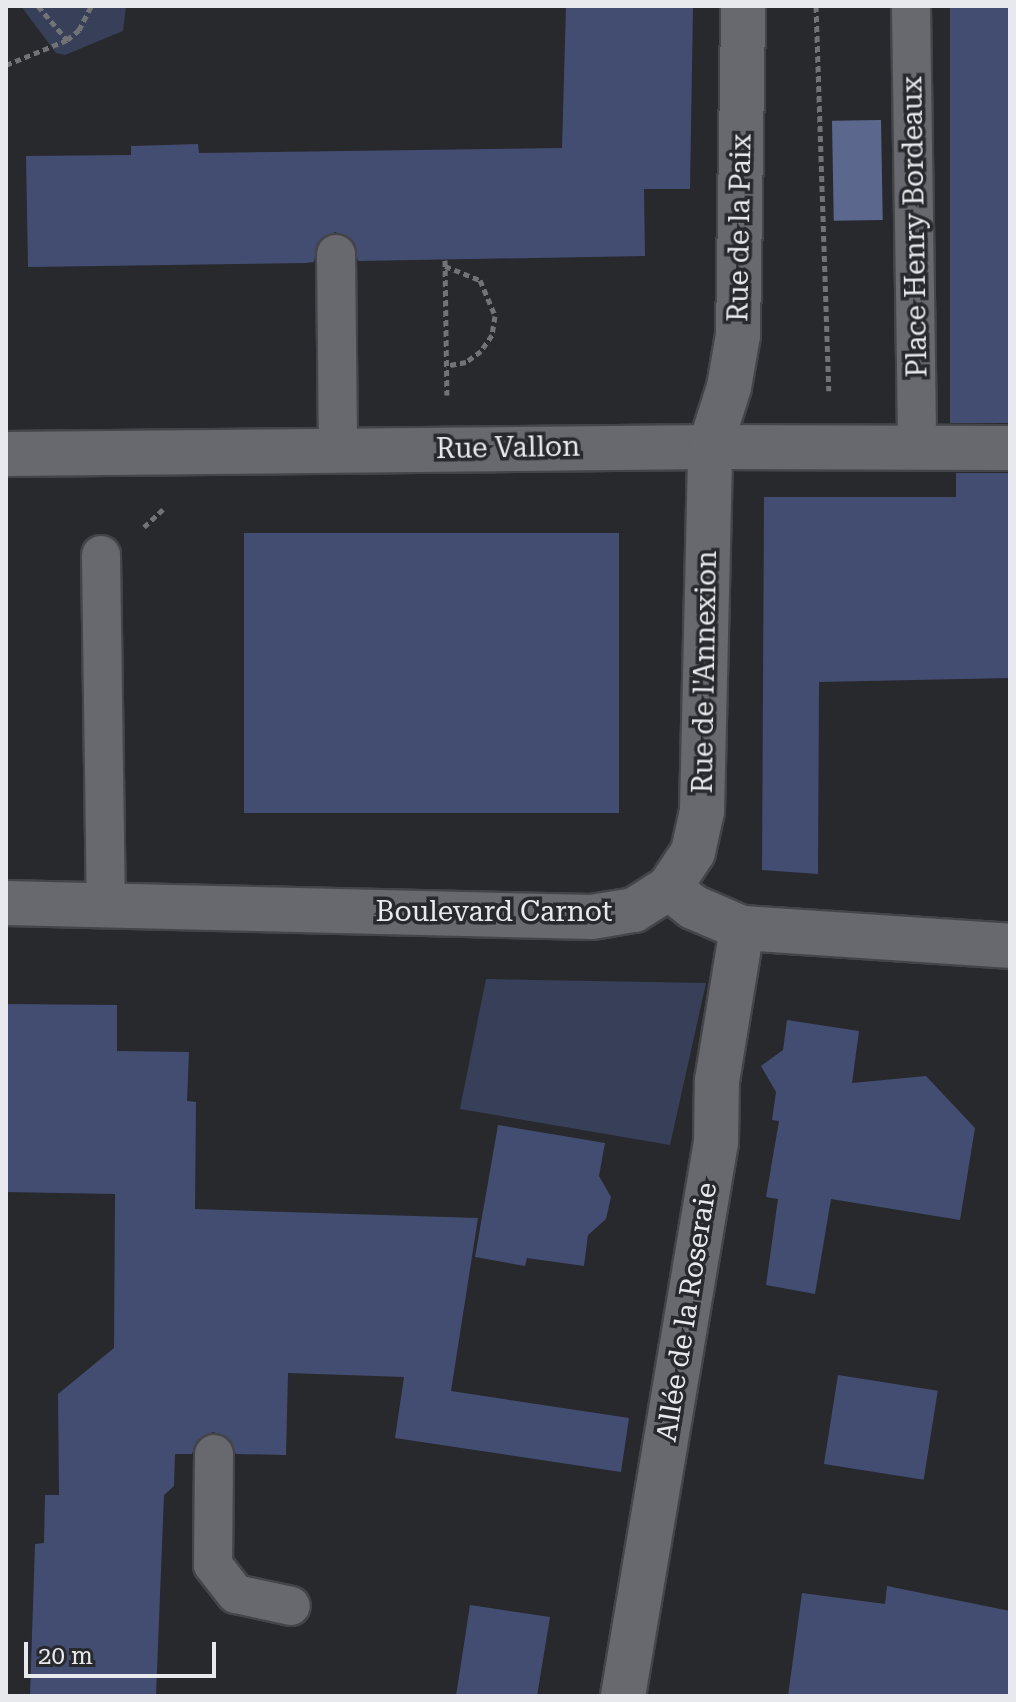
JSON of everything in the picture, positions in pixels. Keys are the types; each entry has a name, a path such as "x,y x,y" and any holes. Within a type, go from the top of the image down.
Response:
{"street":[{"name":"Rue de la Paix","path":"710,447 729,387 738,335 743,6"},
{"name":"Rue Vallon","path":"6,454 710,447 1010,448"},
{"name":"Rue de l'Annexion","path":"669,888 693,852 702,811 710,447"},
{"name":"Boulevard Carnot","path":"6,903 592,917 634,910 669,888"},
{"path":"669,888 693,907 742,928 1010,946"},
{"name":"Allée de la Roseraie","path":"623,1696 716,1142 717,1081 742,928"}],"lane":[{"name":"Place Henry Bordeaux","path":"911,6 917,448"},
{"path":"336,254 338,450"},
{"path":"101,555 106,906"},
{"path":"214,1454 210,1547 217,1574 236,1594 291,1606"}],"path":[{"path":"38,6 67,40"},
{"path":"6,65 67,40 79,30 91,6"},
{"path":"816,6 831,448"},
{"path":"446,366 466,362 481,351 492,335 495,316 480,280 445,263 446,366 447,376"}],"shaded area":[{"path":"21,6 126,6 123,31 65,55 56,53"},
{"path":"881,120 883,220 834,221 832,121"},
{"path":"486,979 706,983 670,1145 460,1109"}],"building":[{"path":"566,6 693,6 690,189 644,189 645,256 358,261 354,242 335,232 317,243 314,262 306,263 28,267 26,156 131,155 131,146 198,144 199,153 562,148"},
{"path":"950,6 1010,6 1010,423 950,423"},
{"path":"956,473 1010,473 1010,678 819,682 818,874 762,870 764,497 956,497"},
{"path":"244,533 619,533 619,813 244,813"},
{"path":"6,1004 117,1005 117,1051 189,1052 187,1101 196,1102 195,1209 478,1218 451,1391 629,1418 621,1472 395,1438 404,1377 288,1373 286,1455 236,1454 226,1436 213,1432 196,1442 192,1454 175,1454 174,1486 164,1495 156,1696 30,1696 35,1544 44,1543 45,1495 59,1495 58,1394 114,1348 115,1194 6,1192"},
{"path":"787,1020 859,1031 852,1083 926,1076 975,1128 960,1220 831,1199 815,1294 766,1285 778,1199 766,1197 779,1121 772,1120 776,1092 761,1066 783,1050"},
{"path":"498,1125 605,1143 599,1176 611,1197 606,1219 588,1235 584,1266 527,1258 525,1266 475,1257"},
{"path":"838,1375 938,1391 924,1480 824,1464"},
{"path":"887,1586 1010,1611 1010,1696 788,1696 802,1593 885,1604"},
{"path":"470,1605 550,1617 537,1696 456,1696"}]}
